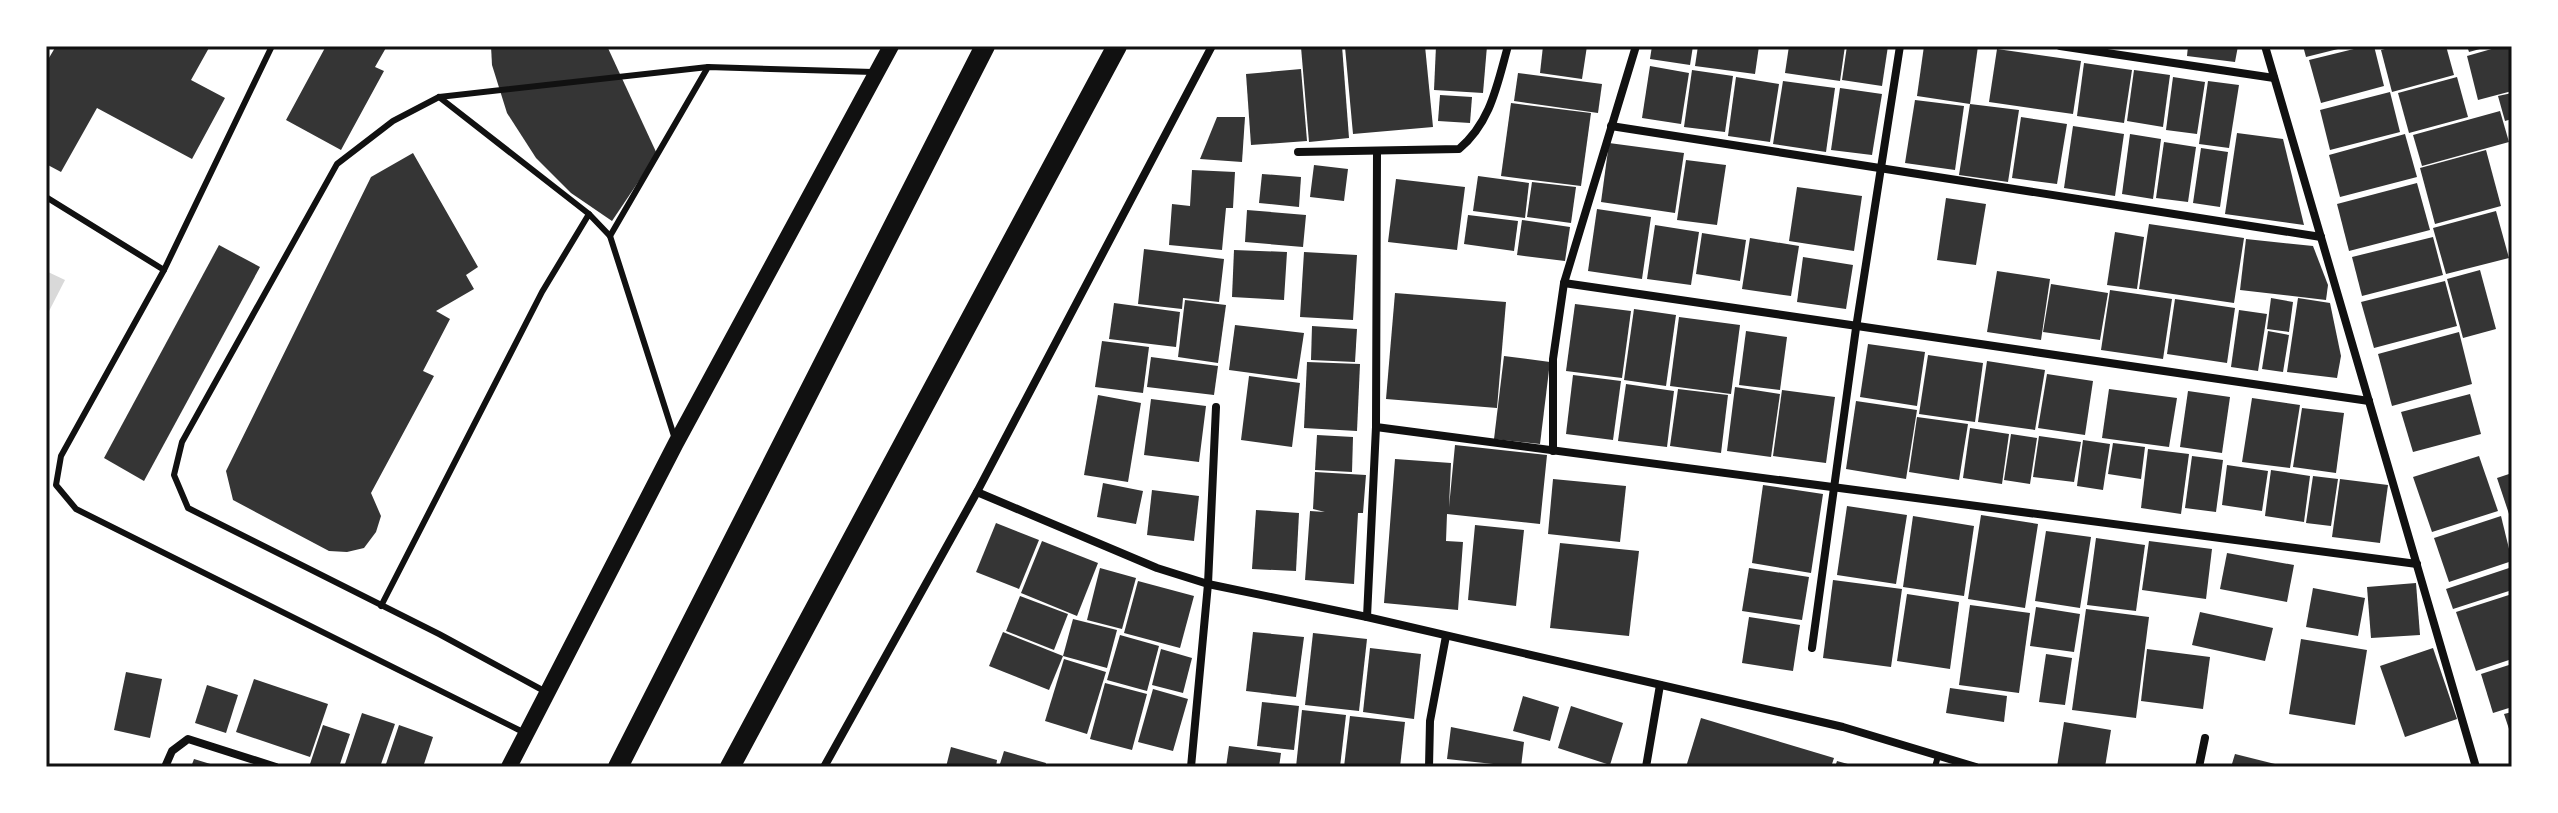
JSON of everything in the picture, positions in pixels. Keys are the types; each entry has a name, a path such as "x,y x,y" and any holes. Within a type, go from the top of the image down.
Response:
{"main road":[{"path":"509,767 676,443 891,46"},
{"path":"618,767 985,46"},
{"path":"730,767 1117,46"}],"street":[{"path":"824,767 977,492 1212,46"},
{"path":"1298,152 1377,153 1459,149 1478,134 1489,112 1508,46"},
{"path":"1553,451 1553,359 1564,283 1636,46"},
{"path":"1812,648 1856,328 1900,46"},
{"path":"2060,46 2274,78"},
{"path":"2265,46 2476,767"},
{"path":"1611,126 2321,237"},
{"path":"1367,617 1376,427 1377,153"},
{"path":"1564,283 2369,401"},
{"path":"1191,767 1208,584 1216,407"},
{"path":"1376,427 2417,564"},
{"path":"977,492 1157,568 1208,584 1367,617 1843,727 1976,767"},
{"path":"1429,767 1430,721 1446,636"},
{"path":"1646,767 1660,685"},
{"path":"2199,767 2205,738"},
{"path":"165,767 172,751 188,739 276,767"}],"lane":[{"path":"272,46 164,270 61,456 56,485 76,509 525,734"},
{"path":"546,692 188,508 174,475 182,442 337,164 393,121 439,97 708,67 877,72"},
{"path":"610,236 708,67"},
{"path":"439,97 589,214 610,236 676,443"},
{"path":"46,197 164,270"},
{"path":"381,606 542,292 589,214"},
{"path":"1935,767 1938,756"}],"shaded area":[{"path":"46,271 65,280 46,317"}],"building":[{"path":"56,46 210,46 191,80 225,98 192,159 97,108 61,172 46,164 46,63"},
{"path":"326,46 387,46 375,67 384,71 341,150 286,120"},
{"path":"491,46 607,46 657,154 612,221 571,193 536,158 507,113 492,65"},
{"path":"1342,46 1349,138 1309,142 1301,47"},
{"path":"1425,46 1433,127 1353,134 1345,47"},
{"path":"1436,46 1487,46 1483,93 1434,90"},
{"path":"1543,46 1587,46 1582,79 1540,73"},
{"path":"1652,46 1693,46 1690,65 1650,59"},
{"path":"1698,46 1759,46 1755,74 1695,66"},
{"path":"1789,46 1845,46 1840,81 1785,73"},
{"path":"1847,46 1888,46 1882,86 1842,80"},
{"path":"1924,46 1978,46 1970,104 1917,96"},
{"path":"2188,46 2238,46 2235,62 2187,56"},
{"path":"2303,46 2345,46 2346,47 2306,57"},
{"path":"2374,46 2384,86 2321,103 2309,60"},
{"path":"2396,46 2446,46 2454,75 2392,92 2381,50"},
{"path":"2467,46 2487,46 2487,47 2469,52"},
{"path":"2512,46 2512,91 2478,100 2467,56"},
{"path":"1997,49 2081,61 2073,114 1989,102"},
{"path":"2084,63 2132,70 2124,123 2077,116"},
{"path":"1650,66 1689,73 1681,124 1642,118"},
{"path":"1301,69 1307,141 1251,145 1246,74"},
{"path":"1692,70 1733,76 1725,132 1684,127"},
{"path":"2134,70 2170,75 2163,127 2127,121"},
{"path":"1518,73 1602,84 1598,113 1514,101"},
{"path":"1736,77 1779,84 1770,142 1728,136"},
{"path":"2173,77 2205,82 2197,134 2166,130"},
{"path":"2457,77 2468,117 2409,133 2398,93"},
{"path":"1783,81 1835,88 1826,152 1773,144"},
{"path":"2208,81 2239,85 2229,148 2199,144"},
{"path":"1840,88 1882,94 1872,155 1831,150"},
{"path":"2390,92 2400,132 2330,150 2320,110"},
{"path":"2512,93 2512,119 2505,121 2498,96"},
{"path":"1440,95 1472,97 1470,123 1438,121"},
{"path":"1915,100 1964,106 1955,170 1905,163"},
{"path":"1511,103 1591,113 1581,186 1501,176"},
{"path":"1970,104 2019,110 2008,182 1959,175"},
{"path":"2500,111 2509,142 2422,166 2413,135"},
{"path":"1217,117 1245,117 1242,162 1200,159"},
{"path":"2021,117 2067,124 2057,184 2012,178"},
{"path":"2073,126 2124,134 2115,196 2064,188"},
{"path":"2237,133 2283,139 2304,225 2225,214"},
{"path":"2130,134 2161,139 2153,199 2122,194"},
{"path":"2405,134 2417,177 2340,197 2329,155"},
{"path":"2164,142 2196,147 2188,202 2156,198"},
{"path":"1609,143 1684,153 1675,213 1601,202"},
{"path":"2201,148 2228,152 2220,207 2193,203"},
{"path":"2486,150 2501,206 2435,224 2420,168"},
{"path":"413,153 478,267 466,275 474,289 436,311 450,319 423,371 434,376 371,493 381,516 376,532 364,548 347,552 329,551 233,500 226,471 371,177"},
{"path":"1686,160 1726,165 1717,225 1677,220"},
{"path":"1314,165 1348,169 1344,201 1310,197"},
{"path":"1192,170 1235,172 1233,208 1226,208 1222,250 1169,245 1172,204 1190,206"},
{"path":"1262,174 1301,177 1299,207 1259,203"},
{"path":"1478,176 1529,183 1525,218 1473,211"},
{"path":"1396,179 1465,187 1457,250 1388,242"},
{"path":"1532,182 1576,187 1571,223 1527,217"},
{"path":"2417,183 2430,230 2349,251 2337,204"},
{"path":"1797,187 1862,196 1854,251 1789,241"},
{"path":"1946,198 1986,204 1976,265 1937,260"},
{"path":"1597,209 1651,217 1642,279 1588,271"},
{"path":"1247,210 1306,215 1303,247 1245,242"},
{"path":"2496,211 2509,258 2446,274 2433,228"},
{"path":"1468,215 1518,221 1514,251 1464,244"},
{"path":"1522,220 1570,227 1565,261 1517,255"},
{"path":"2149,224 2244,238 2234,303 2139,289"},
{"path":"1655,225 1699,232 1691,285 1647,279"},
{"path":"2115,232 2144,237 2137,289 2107,285"},
{"path":"1702,233 1746,240 1740,281 1696,274"},
{"path":"2433,237 2443,275 2362,296 2352,257"},
{"path":"1750,238 1799,246 1791,296 1742,289"},
{"path":"2246,239 2313,246 2328,285 2326,300 2240,290"},
{"path":"219,245 260,267 144,481 104,458"},
{"path":"1144,249 1224,259 1219,302 1183,298 1182,309 1138,304"},
{"path":"1234,250 1287,252 1284,300 1232,297"},
{"path":"1304,252 1357,255 1353,320 1300,317"},
{"path":"1803,257 1853,265 1846,309 1797,302"},
{"path":"2480,270 2496,329 2463,338 2447,279"},
{"path":"1997,271 2050,279 2041,340 1987,332"},
{"path":"2445,281 2457,326 2374,348 2361,302"},
{"path":"2051,284 2108,293 2100,340 2043,332"},
{"path":"2110,290 2172,299 2163,359 2101,350"},
{"path":"1395,293 1506,302 1497,408 1386,399"},
{"path":"2271,298 2293,302 2289,332 2267,329"},
{"path":"2298,298 2330,303 2341,356 2337,378 2287,372"},
{"path":"2175,299 2235,308 2227,363 2167,354"},
{"path":"1185,300 1226,305 1218,363 1178,357"},
{"path":"1114,303 1180,312 1176,347 1109,339"},
{"path":"1575,304 1631,311 1622,378 1566,371"},
{"path":"1634,309 1676,315 1666,386 1624,380"},
{"path":"2239,310 2267,314 2258,371 2231,367"},
{"path":"1679,317 1740,325 1731,394 1670,386"},
{"path":"1235,325 1304,333 1297,379 1229,370"},
{"path":"1312,326 1357,329 1355,362 1311,360"},
{"path":"1746,331 1787,337 1780,390 1739,385"},
{"path":"2268,331 2289,335 2283,372 2262,369"},
{"path":"2459,332 2472,384 2392,406 2378,354"},
{"path":"1102,341 1149,347 1143,393 1095,387"},
{"path":"1868,344 1925,352 1917,406 1860,397"},
{"path":"1928,355 1983,363 1975,422 1919,414"},
{"path":"1504,356 1550,362 1540,444 1494,439"},
{"path":"1151,357 1218,366 1214,395 1147,387"},
{"path":"1987,361 2045,370 2035,430 1978,422"},
{"path":"1307,362 1360,364 1357,431 1304,428"},
{"path":"2047,374 2093,381 2085,435 2038,428"},
{"path":"1573,375 1621,381 1613,440 1566,434"},
{"path":"1249,376 1300,383 1292,447 1241,440"},
{"path":"1626,384 1674,391 1667,447 1618,441"},
{"path":"1735,387 1780,394 1771,457 1727,451"},
{"path":"1678,389 1728,395 1721,453 1670,446"},
{"path":"2109,389 2177,398 2169,447 2102,438"},
{"path":"1782,390 1835,397 1826,463 1773,456"},
{"path":"2188,391 2230,397 2222,453 2180,447"},
{"path":"2470,394 2481,434 2413,452 2401,412"},
{"path":"1098,395 1141,403 1128,482 1084,475"},
{"path":"2252,398 2300,405 2290,468 2242,462"},
{"path":"1151,399 1206,406 1199,462 1144,455"},
{"path":"1856,401 1917,410 1906,479 1846,469"},
{"path":"2302,408 2344,413 2336,473 2293,467"},
{"path":"1917,417 1968,424 1959,480 1909,472"},
{"path":"1970,428 2009,434 2002,484 1963,478"},
{"path":"2011,434 2037,438 2030,484 2004,480"},
{"path":"1317,435 1353,437 1352,472 1315,470"},
{"path":"2039,436 2081,442 2074,482 2033,477"},
{"path":"2083,440 2110,444 2103,490 2077,486"},
{"path":"2113,443 2145,447 2141,479 2108,474"},
{"path":"1455,445 1547,455 1540,524 1447,514 1446,541 1463,542 1458,610 1384,603 1395,459 1451,463 1449,507"},
{"path":"2148,449 2189,454 2181,514 2141,508"},
{"path":"2192,456 2223,460 2216,512 2185,508"},
{"path":"2479,456 2498,511 2432,532 2413,477"},
{"path":"2227,465 2268,471 2262,511 2222,505"},
{"path":"2271,470 2310,476 2304,522 2265,516"},
{"path":"1315,472 1366,475 1363,513 1358,513 1354,584 1305,580 1310,511 1325,512 1313,509"},
{"path":"2512,473 2512,520 2511,520 2497,478"},
{"path":"2313,476 2338,479 2331,526 2306,523"},
{"path":"1553,479 1626,486 1620,542 1548,534"},
{"path":"2340,479 2388,485 2380,543 2332,537"},
{"path":"1103,483 1143,491 1136,524 1097,517"},
{"path":"1763,485 1823,494 1811,573 1752,563"},
{"path":"1152,490 1199,496 1194,541 1147,535"},
{"path":"1847,506 1907,515 1896,584 1837,575"},
{"path":"1256,510 1299,513 1296,571 1252,569"},
{"path":"1981,515 2038,524 2025,608 1968,599"},
{"path":"1913,516 1974,526 1964,596 1903,587"},
{"path":"2501,516 2512,561 2449,582 2434,538"},
{"path":"996,523 1039,540 1019,589 976,572"},
{"path":"1475,525 1524,530 1516,606 1468,600"},
{"path":"2046,531 2091,537 2080,608 2035,601"},
{"path":"2096,538 2145,545 2136,611 2087,605"},
{"path":"1042,541 1098,563 1077,616 1021,593"},
{"path":"2149,541 2212,549 2206,599 2142,590"},
{"path":"1560,543 1639,551 1629,636 1550,628"},
{"path":"2227,553 2294,565 2287,602 2220,589"},
{"path":"2512,567 2512,590 2453,609 2446,589"},
{"path":"1100,568 1136,578 1122,629 1087,620"},
{"path":"1749,568 1809,577 1802,620 1742,611"},
{"path":"1833,580 1902,589 1891,667 1823,658"},
{"path":"1138,581 1194,596 1180,648 1124,633"},
{"path":"2416,583 2420,635 2371,638 2367,587"},
{"path":"2313,588 2365,598 2358,636 2306,627"},
{"path":"1907,594 1959,602 1950,669 1897,661"},
{"path":"2512,594 2512,659 2476,671 2456,612"},
{"path":"1020,596 1068,614 1054,650 1006,631"},
{"path":"1970,605 2030,613 2019,693 1959,685"},
{"path":"2036,607 2080,614 2074,652 2030,646"},
{"path":"2086,609 2149,617 2136,718 2072,710"},
{"path":"2200,612 2273,628 2265,661 2192,645"},
{"path":"1749,617 1800,625 1793,671 1742,663"},
{"path":"1073,619 1117,630 1107,668 1063,656"},
{"path":"1003,632 1063,656 1049,690 989,666"},
{"path":"1253,632 1304,637 1296,697 1246,691"},
{"path":"1313,633 1367,639 1359,711 1305,705"},
{"path":"1120,635 1159,646 1147,691 1107,680"},
{"path":"2301,639 2367,650 2355,725 2289,714"},
{"path":"1370,648 1421,654 1414,719 1363,712"},
{"path":"2433,648 2457,719 2405,737 2380,666"},
{"path":"1161,649 1192,658 1183,693 1152,685"},
{"path":"2147,649 2210,657 2203,709 2141,701"},
{"path":"2046,654 2072,658 2065,705 2039,702"},
{"path":"1064,659 1106,672 1087,734 1045,721"},
{"path":"2512,664 2512,707 2493,713 2481,674"},
{"path":"126,672 162,679 150,738 114,730"},
{"path":"254,679 328,704 310,757 236,732"},
{"path":"1105,683 1147,694 1132,750 1090,739"},
{"path":"207,685 238,695 226,733 195,723"},
{"path":"1950,688 2007,696 2004,722 1946,713"},
{"path":"1153,689 1188,699 1173,751 1138,742"},
{"path":"1523,696 1559,707 1550,741 1513,731"},
{"path":"1262,702 1299,706 1294,750 1257,746"},
{"path":"1571,706 1623,723 1610,765 1558,748"},
{"path":"1302,710 1346,715 1340,767 1296,767"},
{"path":"2512,712 2512,735 2511,735 2504,714"},
{"path":"362,713 395,724 380,767 344,767"},
{"path":"1350,716 1405,722 1400,767 1344,767"},
{"path":"1701,718 1834,758 1831,767 1686,767"},
{"path":"2064,722 2111,730 2105,767 2057,767"},
{"path":"323,725 350,734 339,767 309,767"},
{"path":"399,725 433,737 423,767 385,767"},
{"path":"1451,727 1524,742 1521,767 1447,759"},
{"path":"1229,746 1281,753 1279,767 1226,767"},
{"path":"951,747 997,760 996,767 946,767"},
{"path":"1004,751 1046,763 1045,767 999,767"},
{"path":"2235,754 2283,766 2283,767 2231,767"},
{"path":"194,759 217,766 217,767 191,767"},
{"path":"1837,761 1855,766 1855,767 1835,767"}]}
